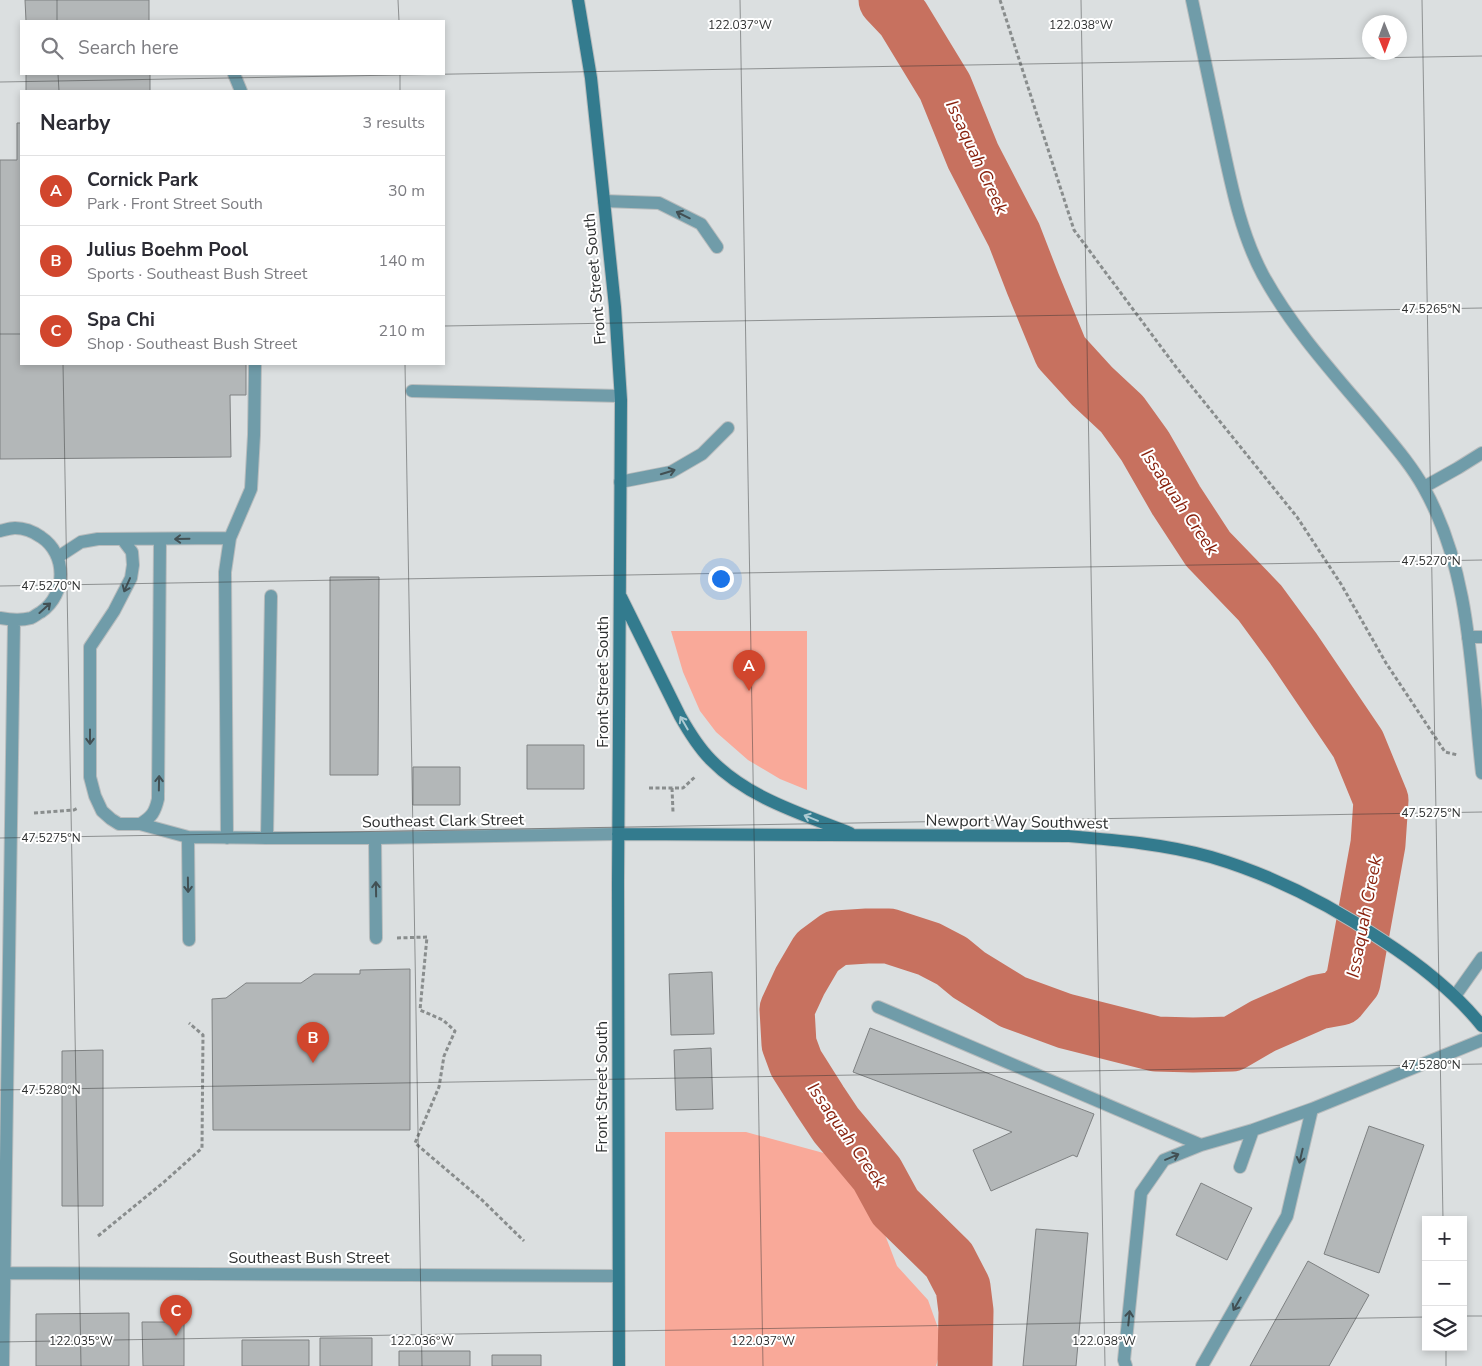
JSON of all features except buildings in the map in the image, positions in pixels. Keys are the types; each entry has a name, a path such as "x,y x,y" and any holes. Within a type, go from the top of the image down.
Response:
{"main road":[{"name":"Front Street South","path":"578,0 591,78 615,307 620,396 618,1366"},
{"path":"620,595 680,716 690,734 712,761 739,784 756,794 856,836"},
{"name":"Newport Way Southwest","path":"618,834 1050,836 1126,841 1210,857 1247,869 1290,887 1327,906 1416,963 1455,996 1482,1026"}],"street":[{"path":"1192,0 1230,178 1244,231 1263,274 1313,350 1399,452 1424,487 1449,547 1461,592 1468,638 1481,766"},
{"path":"234,75 241,90"},
{"path":"604,201 659,203 701,224 717,248"},
{"path":"226,838 225,572 230,538 251,489 255,365"},
{"path":"412,391 620,396"},
{"path":"620,482 671,472 702,454 728,428"},
{"path":"1424,487 1481,455"},
{"path":"0,531 16,528 34,532 48,542 58,557 62,575 58,593 47,607 32,618 14,620 0,618"},
{"path":"58,557 81,542 98,539 230,538"},
{"path":"140,824 149,819 155,810 158,799 160,539"},
{"path":"95,796 90,777 90,647 114,611 130,578 133,565 132,552 123,540"},
{"path":"268,838 271,596"},
{"path":"3,1366 2,1273 14,620"},
{"path":"1468,638 1482,637"},
{"name":"Southeast Clark Street","path":"95,796 102,812 119,824 140,824 188,837 375,838 618,834"},
{"path":"188,837 189,940"},
{"path":"375,838 376,938"},
{"path":"1455,996 1482,958"},
{"path":"878,1007 1201,1145"},
{"path":"1126,1366 1124,1360 1141,1194 1164,1160 1201,1145 1253,1130 1312,1109 1482,1040"},
{"path":"1202,1366 1287,1216 1312,1109"},
{"path":"1240,1167 1253,1130"},
{"name":"Southeast Bush Street","path":"2,1273 618,1276"}],"path":[{"path":"1000,0 1074,230 1176,368 1297,516 1341,584 1386,663 1445,752 1481,766"},
{"path":"649,788 683,788 698,774"},
{"path":"672,788 673,813"},
{"path":"34,813 74,810 95,796"},
{"path":"376,938 427,937 420,1010 443,1020 455,1031 444,1056 439,1087 416,1143 482,1200 524,1240"},
{"path":"98,1236 202,1148 203,1035 189,1023"}],"shaded area":[{"path":"671,631 807,631 807,790 780,779 748,760 716,732 700,711 683,672"},
{"path":"665,1132 746,1132 842,1158 882,1227 897,1266 928,1300 943,1342 936,1366 665,1366"}],"waterway":[{"name":"Issaquah Creek","path":"886,0 903,18 945,87 973,156 1014,235 1061,352 1092,386 1122,414 1145,446 1176,500 1208,549 1260,603 1293,648 1358,744 1381,800 1378,844 1353,982 1340,998 1318,1002 1263,1026 1232,1044 1156,1044 1065,1021 1013,1002 969,975 952,961 929,949 889,936 836,938 817,952 800,981 787,1009 789,1044 796,1063 820,1101 836,1125 877,1174 895,1207 949,1260 963,1287 966,1311 965,1366"}],"place":[{"name":"Cornick Park","path":"749,691"},
{"name":"Julius Boehm Pool","path":"313,1063"},
{"name":"Spa Chi","path":"176,1336"}]}
